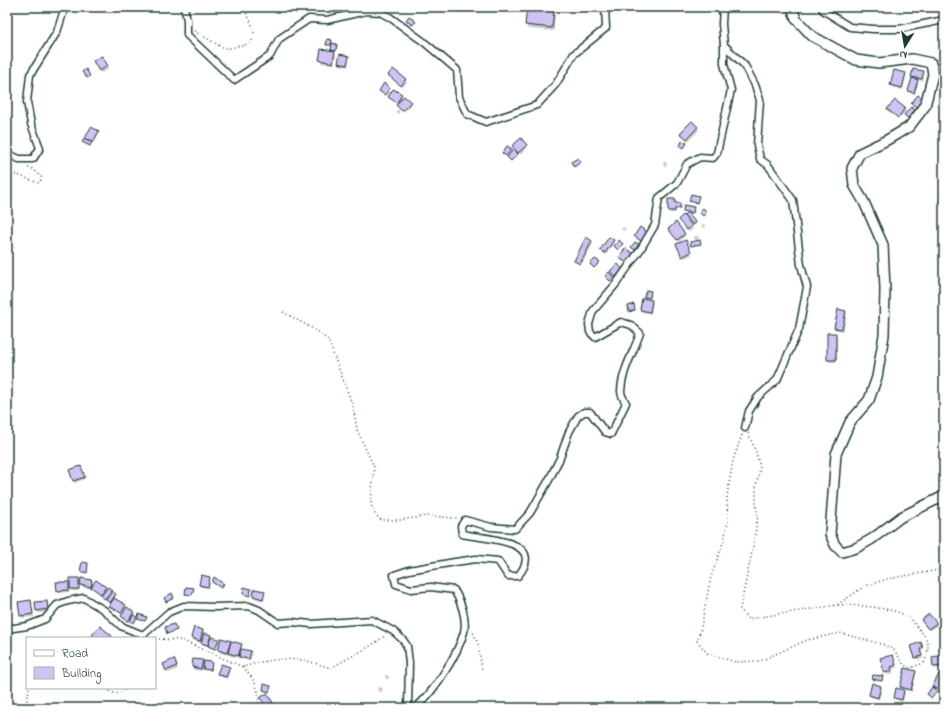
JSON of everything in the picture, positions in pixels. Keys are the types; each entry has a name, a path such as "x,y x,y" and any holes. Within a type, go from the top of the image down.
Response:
{"main road":[{"path":"792,7 796,19 812,36 856,60 879,63 912,59 931,63 933,74 925,106 909,127 860,153 852,168 854,185 864,202 883,245 884,335 877,377 869,400 850,422 836,454 830,534 835,545 842,552 856,548 872,539 901,516 944,496"}],"street":[{"path":"7,153 19,159 32,159 40,148 31,124 27,102 30,75 57,32 65,7"},
{"path":"184,7 187,27 186,35 234,80 270,56 278,39 309,18 327,20 366,11 380,12 391,18 424,42 457,70 459,97 467,114 486,122 537,105 556,84 574,54 606,28 605,7"},
{"path":"416,708 432,691 453,658 464,631 462,606 454,590 431,587 411,589 396,584 394,575 409,570 476,559 498,561 508,576 518,576 525,567 526,557 520,546 509,542 462,534 461,526 465,520 491,527 515,529 530,513 560,458 569,432 578,416 584,412 590,412 605,432 611,434 626,403 621,392 626,367 636,347 640,333 631,325 621,322 595,337 590,332 589,324 593,311 616,284 640,250 655,225 659,198 677,184 687,164 700,157 713,158 717,153 731,90 724,64 722,24 723,7"},
{"path":"822,7 823,10 850,27 899,29 944,20"},
{"path":"724,45 745,66 755,84 760,100 757,145 760,159 768,165 794,200 801,265 807,287 799,329 777,380 758,397 749,410 745,428"},
{"path":"7,629 27,626 45,619 57,605 84,598 104,610 122,626 143,635 169,612 184,606 250,606 259,610 278,623 292,622 311,624 372,620 393,631 407,646 409,663 408,707 412,708"}],"path":[{"path":"187,27 224,48 247,45 252,41 254,34 252,22 243,7"},
{"path":"7,174 15,174 39,183 42,178 33,169 21,165"},
{"path":"283,312 317,331 328,340 353,406 358,430 374,467 371,504 374,513 381,520 401,520 426,516 451,517 465,520"},
{"path":"745,428 756,452 760,468 756,486 756,506 758,514 754,542 740,609 748,619 837,605 860,605 889,611 907,617 927,638 928,651 924,663 910,668 904,665 894,650 885,645 840,633 807,640 760,662 735,662 707,654 696,641 700,632 711,577 724,540 728,522 727,496 733,460 745,428"},
{"path":"837,605 865,586 887,579 944,569"},
{"path":"472,628 478,644 482,671"},
{"path":"243,667 260,662 283,659 304,660 331,668 379,641 393,631"},
{"path":"156,639 181,640 243,667 250,675 258,692 257,700 259,708"},
{"path":"29,689 27,700 30,708"},
{"path":"104,689 116,694 127,689"}],"building":[{"path":"527,7 554,10 552,28 525,25"},
{"path":"409,16 416,22 412,25 406,20"},
{"path":"327,39 332,40 331,45 326,45"},
{"path":"332,43 337,44 336,51 331,50"},
{"path":"321,49 335,51 333,63 319,60"},
{"path":"340,54 349,56 347,65 338,63"},
{"path":"102,56 108,66 99,71 93,61"},
{"path":"86,69 90,76 87,78 82,72"},
{"path":"393,69 406,79 401,86 388,75"},
{"path":"913,69 924,71 922,79 911,77"},
{"path":"894,70 906,73 902,88 890,85"},
{"path":"912,78 918,80 914,93 908,91"},
{"path":"384,83 390,88 385,95 379,91"},
{"path":"393,89 402,94 397,103 388,97"},
{"path":"918,95 923,99 916,107 911,103"},
{"path":"404,96 411,102 402,111 396,105"},
{"path":"895,100 905,108 898,118 887,109"},
{"path":"911,107 915,110 908,118 904,115"},
{"path":"692,121 698,127 687,139 680,133"},
{"path":"91,127 99,131 93,142 85,138"},
{"path":"84,138 92,142 90,146 82,142"},
{"path":"521,138 527,145 518,153 512,146"},
{"path":"682,141 687,143 684,148 680,146"},
{"path":"507,146 512,149 506,156 502,153"},
{"path":"513,150 518,154 511,161 507,157"},
{"path":"578,158 581,162 574,167 571,162"},
{"path":"691,194 699,196 697,203 689,201"},
{"path":"668,199 675,199 675,203 680,203 680,208 675,208 675,211 668,211"},
{"path":"684,205 694,207 693,213 683,211"},
{"path":"703,208 707,212 703,216 699,212"},
{"path":"687,212 696,223 693,225 684,215"},
{"path":"683,215 692,226 687,230 678,220"},
{"path":"676,222 685,234 677,240 668,229"},
{"path":"640,227 648,233 641,241 634,236"},
{"path":"586,237 592,241 580,264 574,261"},
{"path":"609,237 614,240 605,253 600,250"},
{"path":"619,240 623,244 618,250 614,246"},
{"path":"686,240 691,252 682,257 676,244"},
{"path":"700,240 701,244 691,246 690,242"},
{"path":"635,242 640,245 636,251 631,247"},
{"path":"625,248 634,254 627,263 619,258"},
{"path":"595,259 600,262 594,268 590,264"},
{"path":"618,264 623,270 615,277 610,271"},
{"path":"609,272 614,278 610,281 605,276"},
{"path":"646,290 651,291 650,298 644,297"},
{"path":"642,298 652,300 650,312 640,310"},
{"path":"634,304 635,310 629,312 628,306"},
{"path":"838,309 846,311 842,329 834,328"},
{"path":"827,333 836,333 836,360 827,360"},
{"path":"81,466 85,477 73,481 69,470"},
{"path":"82,562 88,563 87,573 80,571"},
{"path":"201,575 210,577 208,587 199,585"},
{"path":"214,577 224,584 221,588 212,582"},
{"path":"70,578 79,578 79,589 70,589"},
{"path":"81,578 92,580 91,587 80,585"},
{"path":"96,580 106,587 101,594 91,587"},
{"path":"56,582 69,582 69,590 57,591"},
{"path":"108,587 112,590 105,599 101,596"},
{"path":"186,587 194,588 192,595 185,594"},
{"path":"244,587 251,589 250,596 243,594"},
{"path":"254,589 265,591 263,599 253,596"},
{"path":"112,591 116,594 110,603 106,600"},
{"path":"172,593 174,598 166,602 164,598"},
{"path":"114,598 126,605 121,613 109,606"},
{"path":"31,600 33,614 20,616 18,602"},
{"path":"47,601 48,609 36,611 35,602"},
{"path":"127,607 134,612 128,621 121,616"},
{"path":"139,614 147,617 145,621 137,619"},
{"path":"929,614 937,623 928,629 921,620"},
{"path":"133,615 137,617 134,623 130,621"},
{"path":"174,624 177,630 167,634 165,627"},
{"path":"100,626 112,636 94,637 92,635"},
{"path":"194,627 203,630 200,641 191,638"},
{"path":"204,633 211,635 208,645 201,643"},
{"path":"211,637 219,639 215,649 208,646"},
{"path":"221,638 231,641 227,653 218,650"},
{"path":"231,641 242,644 238,656 228,653"},
{"path":"921,642 923,648 920,649 922,656 915,658 911,646"},
{"path":"241,649 251,651 249,659 239,657"},
{"path":"893,655 896,665 891,667 892,671 884,673 880,658"},
{"path":"944,655 944,666 933,667 932,657"},
{"path":"174,659 177,666 166,671 163,664"},
{"path":"193,659 203,660 201,669 192,667"},
{"path":"204,661 212,662 211,670 203,669"},
{"path":"221,664 230,667 226,677 217,674"},
{"path":"905,668 916,671 911,690 900,687"},
{"path":"939,674 944,677 944,692 932,687"},
{"path":"873,675 883,676 882,681 872,679"},
{"path":"872,683 881,686 878,698 869,695"},
{"path":"264,684 271,686 269,692 263,690"},
{"path":"932,687 937,691 932,698 927,694"},
{"path":"896,688 904,690 902,700 894,698"},
{"path":"267,693 273,703 267,707 260,698"},
{"path":"879,704 880,708 861,708"}]}
